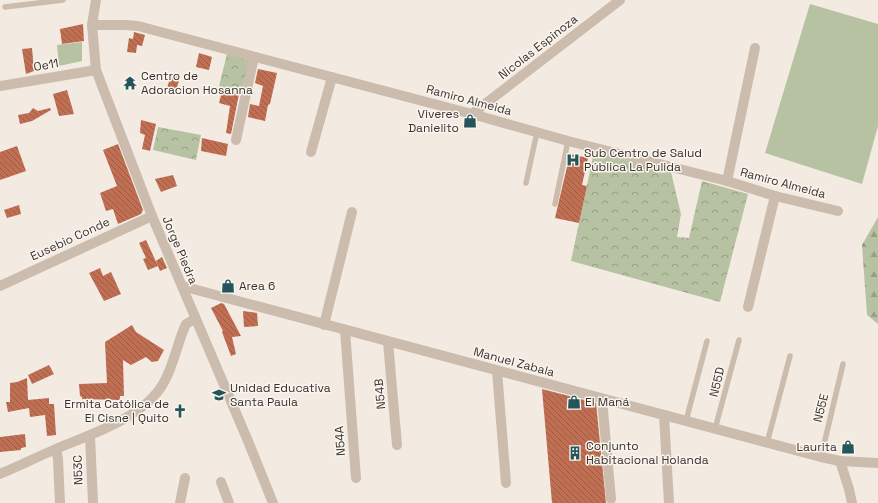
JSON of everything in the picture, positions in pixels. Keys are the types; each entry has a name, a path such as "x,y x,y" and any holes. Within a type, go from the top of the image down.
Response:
{"street":[{"name":"Jorge Piedra","path":"96,0 92,25 96,70 152,216 273,503"},
{"name":"Nicolas Espinoza","path":"472,114 620,0"},
{"name":"Ramiro Almeida","path":"92,25 125,24 138,26 472,114 568,141 726,181 775,196 838,211"},
{"path":"726,181 755,48"},
{"path":"236,140 254,57"},
{"name":"Oe11","path":"0,86 96,70"},
{"path":"311,152 332,77"},
{"path":"748,307 775,196"},
{"path":"324,325 352,212"},
{"name":"Eusebio Conde","path":"0,286 152,216"},
{"name":"Manuel Zabala","path":"182,286 821,457 840,461 878,463"},
{"path":"0,474 90,436 120,420 152,398 164,382 186,324 195,319"},
{"name":"N54A","path":"345,330 356,478"},
{"name":"N54B","path":"388,342 397,445"},
{"path":"496,371 506,483"},
{"path":"602,399 610,499"},
{"path":"664,415 669,503"},
{"name":"N53C","path":"90,436 93,503"},
{"path":"56,450 58,459 60,503"},
{"path":"840,461 852,503"},
{"path":"180,503 185,478"},
{"path":"221,482 229,503"}],"lane":[{"path":"5,7 63,0"},
{"path":"526,183 537,132"},
{"path":"555,204 568,141"},
{"name":"N55D","path":"715,429 739,340"},
{"path":"686,421 707,342"},
{"path":"767,443 790,356"},
{"name":"N55E","path":"821,457 843,364"}],"green space":[{"path":"810,4 878,24 878,126 862,184 765,153"},
{"path":"82,42 82,61 59,66 57,45"},
{"path":"227,54 250,60 241,92 219,86"},
{"path":"158,127 201,135 196,160 153,150"},
{"path":"594,152 671,172 681,214 677,237 689,238 702,181 748,194 720,302 571,261"},
{"path":"878,217 878,324 867,315 862,245"}],"building":[{"path":"83,24 84,41 62,44 60,29"},
{"path":"134,32 145,35 142,46 137,45 136,53 127,52 129,38 133,39"},
{"path":"32,48 34,71 26,74 22,49"},
{"path":"199,53 212,57 209,70 196,67"},
{"path":"258,69 277,73 265,121 248,117 250,104 259,106 263,86 255,83"},
{"path":"171,75 180,77 176,91 167,88"},
{"path":"67,90 74,114 59,116 53,94"},
{"path":"222,91 239,94 231,134 226,133 230,106 219,103"},
{"path":"33,108 38,111 50,108 51,110 32,121 20,124 18,115 29,113"},
{"path":"141,120 156,124 150,151 142,149 145,135 140,133"},
{"path":"202,138 228,144 226,156 201,151"},
{"path":"118,144 143,210 141,214 118,224 113,209 106,211 100,193 117,186 103,150"},
{"path":"17,146 26,171 0,180 0,152"},
{"name":"Sub Centro de Salud Pública La Pulida","path":"570,154 588,158 582,185 587,186 579,223 555,218"},
{"path":"173,175 177,186 161,192 155,179"},
{"path":"19,205 21,214 7,218 4,210"},
{"path":"146,240 158,266 148,270 143,259 146,258 139,243"},
{"path":"162,257 167,268 160,271 156,261"},
{"path":"100,268 103,276 111,272 121,294 104,301 89,273"},
{"path":"221,303 224,304 241,336 232,337 236,354 231,356 222,332 223,331 211,308"},
{"path":"243,311 257,313 258,326 244,327"},
{"path":"132,325 136,332 164,350 158,361 152,362 146,357 131,365 123,360 124,396 120,396 120,400 82,399 80,396 79,384 107,383 105,342"},
{"path":"49,365 54,374 32,384 28,375"},
{"path":"27,378 28,400 49,398 49,404 54,404 56,435 47,436 45,415 30,417 29,408 8,412 6,402 10,402 10,383"},
{"name":"Conjunto Habitacional Holanda","path":"542,389 596,403 606,503 552,503"},
{"path":"25,434 26,447 21,448 21,450 0,452 0,437"}],"place":[{"name":"Centro de Adoracion Hosanna","path":"130,83"},
{"name":"Viveres Danielito","path":"470,121"},
{"name":"Sub Centro de Salud Pública La Pulida","path":"573,160"},
{"name":"Area 6","path":"228,286"},
{"name":"Unidad Educativa Santa Paula","path":"219,395"},
{"name":"El Maná","path":"574,402"},
{"name":"Ermita Católica de El Cisne | Quito","path":"180,411"},
{"name":"Laurita","path":"848,447"},
{"name":"Conjunto Habitacional Holanda","path":"575,453"}]}
